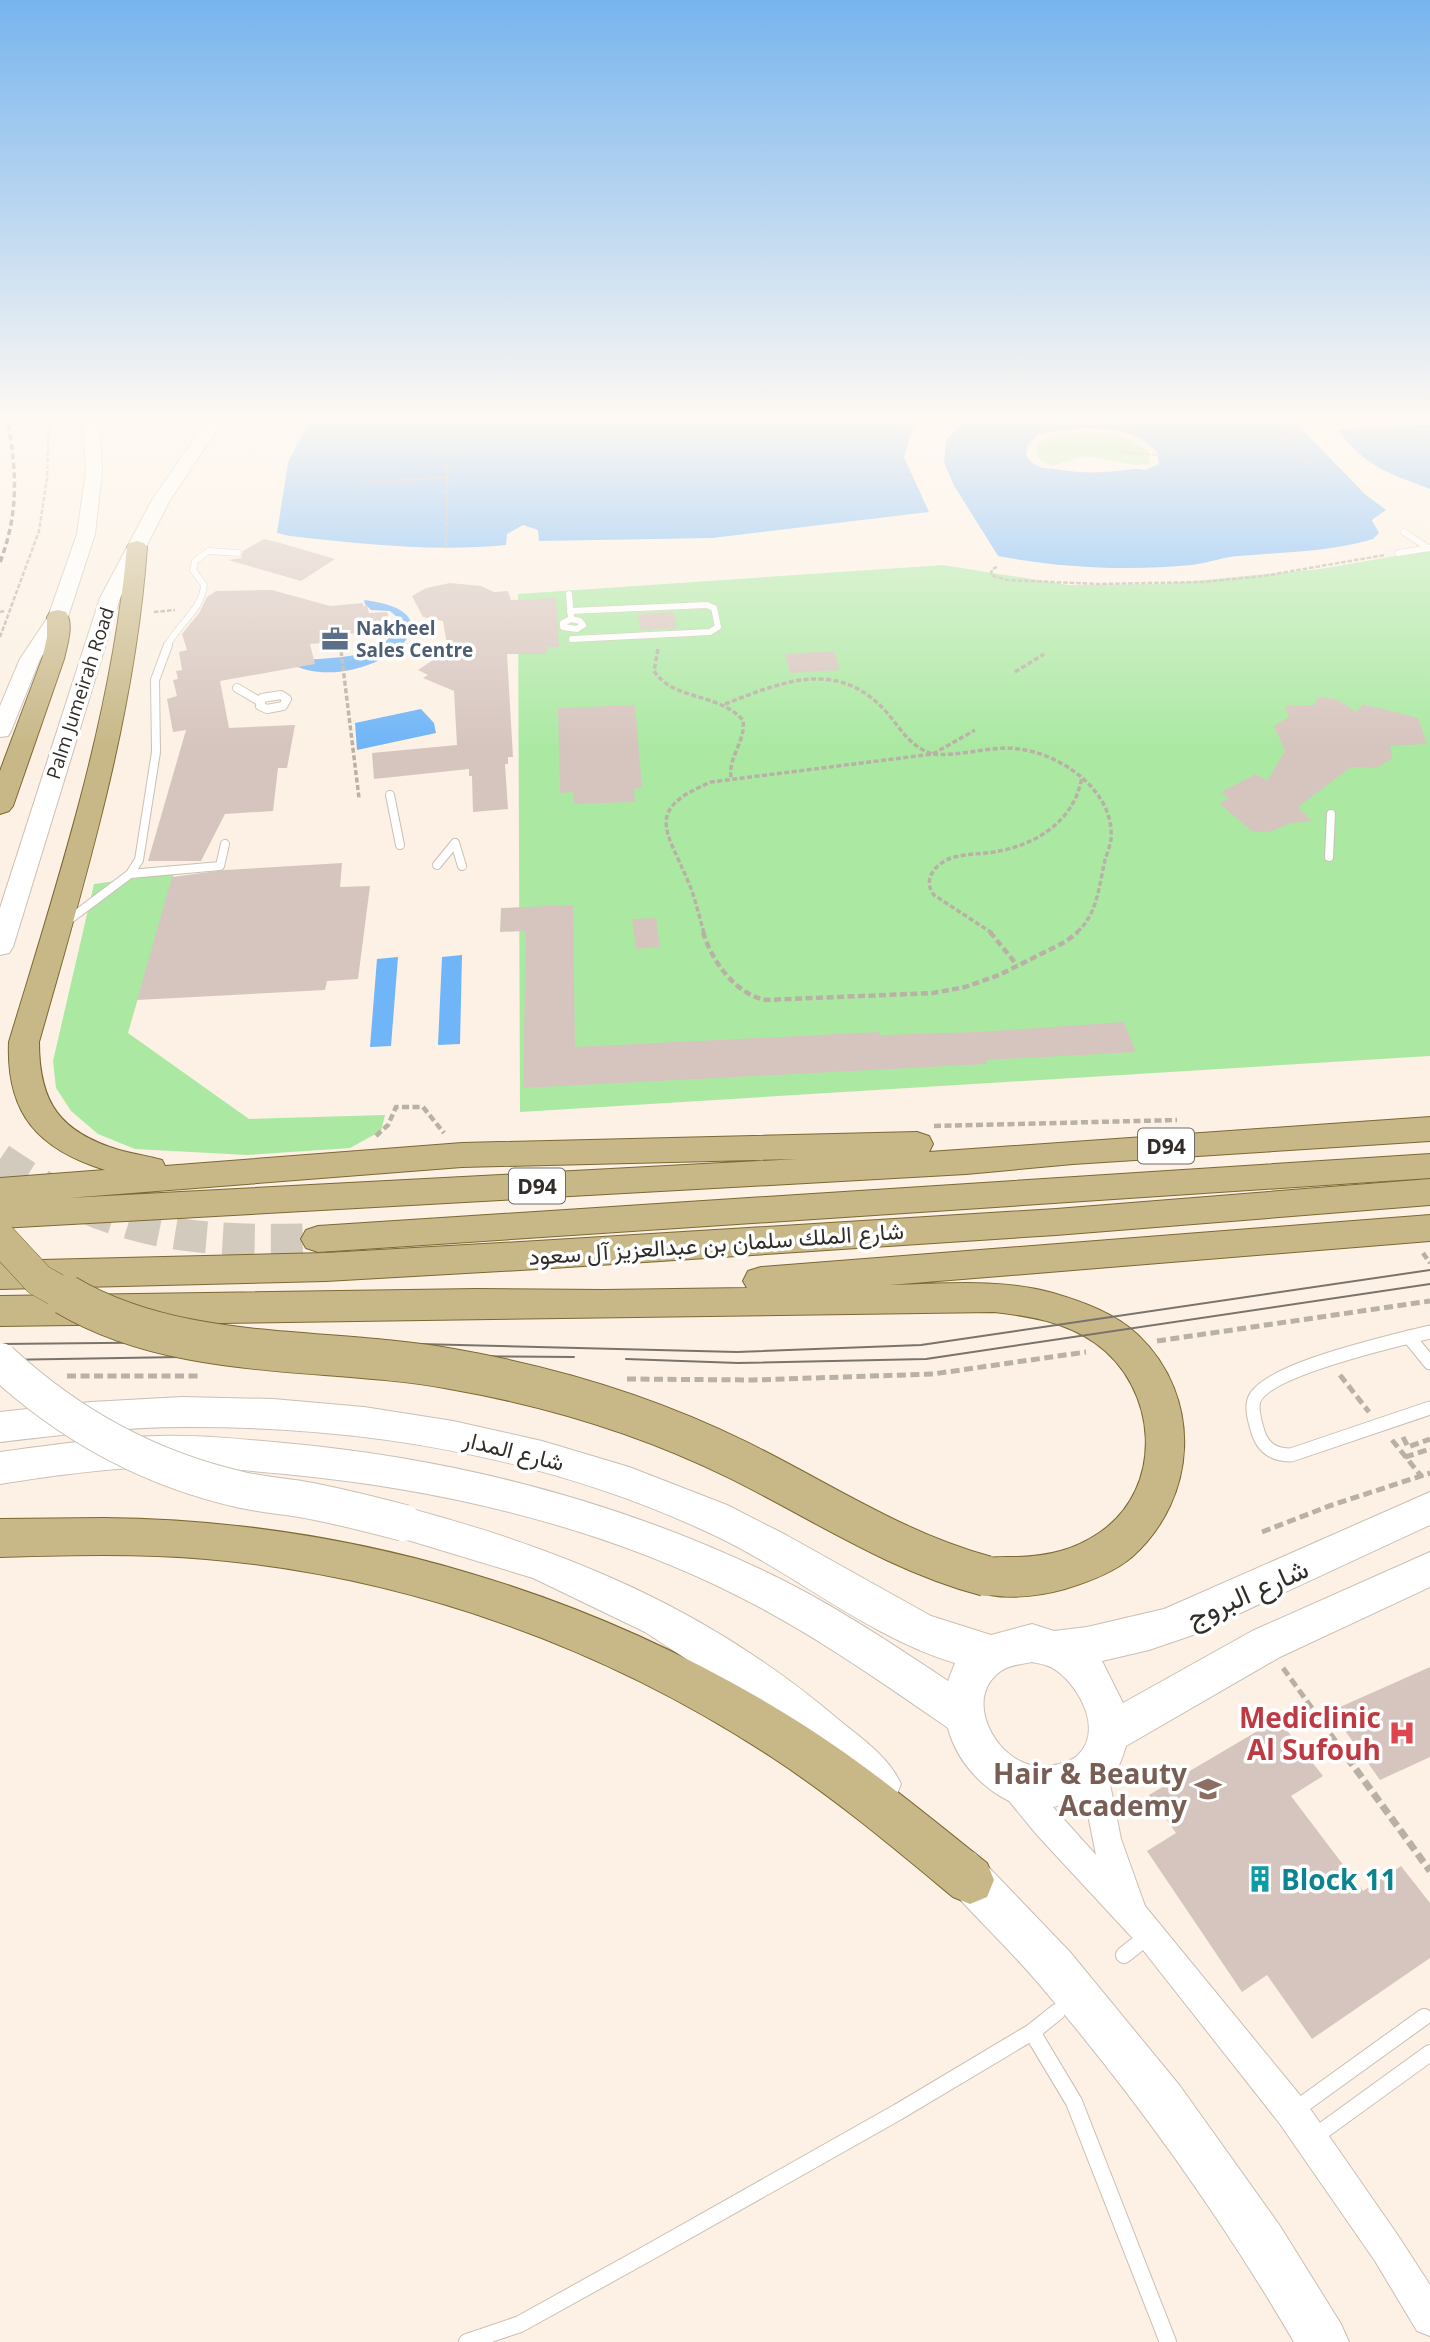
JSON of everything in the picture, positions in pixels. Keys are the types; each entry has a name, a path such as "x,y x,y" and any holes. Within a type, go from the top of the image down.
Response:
{"main road":[{"name":"Palm Jumeirah Road","path":"0,731 30,659 58,617 87,528"},
{"name":"Palm Jumeirah Road","path":"0,947 110,598 147,528"},
{"path":"137,547 133,597 101,768 24,1042 22,1078 36,1111 65,1139 107,1159 159,1170 233,1172"},
{"path":"0,806 53,659 58,637 58,617"},
{"name":"D94","path":"0,1215 965,1162 1073,1152 1430,1129"},
{"path":"0,1191 462,1155 849,1144 961,1145 1073,1152"},
{"path":"318,1239 1430,1166"},
{"name":"شارع الملك سلمان بن عبدالعزيز آل سعود","path":"0,1275 326,1267 524,1256 1056,1222 1430,1192"},
{"path":"476,1303 1165,1251 1430,1228"},
{"path":"0,1238 28,1269 56,1290 90,1309 130,1324 165,1335 205,1342 432,1365 512,1381 598,1404 667,1429 736,1459 916,1556 952,1569 986,1576 1052,1574 1082,1564 1109,1550 1131,1532 1149,1510 1160,1486 1166,1460 1166,1434 1161,1407 1151,1382 1136,1358 1094,1325 1071,1313 1020,1299 603,1305 476,1303 114,1309 0,1311"},
{"path":"0,1324 114,1309"},
{"path":"0,1361 27,1388 61,1415 101,1439 145,1460 245,1491 339,1507 491,1546 575,1578 659,1619 741,1670 822,1732 872,1776 1052,1966 1136,2065 1220,2180 1322,2342"},
{"name":"شارع المدار","path":"0,1427 60,1418 146,1412 230,1411 312,1415 381,1423 475,1439 556,1459 635,1486 715,1518 794,1557 909,1625 947,1642 988,1652"},
{"name":"شارع المدار","path":"0,1468 142,1452 229,1454 313,1460 395,1471 480,1488 562,1511 719,1568 811,1616 881,1658 962,1714"},
{"name":"شارع البروج","path":"1055,1648 1110,1643 1141,1636 1180,1622 1425,1489"},
{"path":"0,1538 93,1535 208,1540 320,1556 431,1581 521,1609 610,1645 699,1689 789,1742 879,1805 970,1880"},
{"path":"1109,1733 1266,1644 1430,1569"},
{"path":"1032,1643 1055,1648 1074,1659 1089,1674 1101,1692 1108,1713 1109,1733 1104,1753 1093,1769 1076,1781 1055,1787 1032,1786 1010,1779 992,1767 977,1751 967,1733 962,1714 963,1690 972,1668 988,1652 1009,1644 1032,1643"}],"street":[{"path":"1093,1769 1099,1817 1113,1867 1142,1926"},
{"path":"1010,1779 1047,1825 1142,1926 1293,2112 1387,2249 1430,2318"}],"lane":[{"path":"1404,532 1429,548"},
{"path":"1398,553 1429,548"},
{"path":"58,928 130,874 139,860 155,766 154,691 161,658 176,630 203,599 204,585 193,570 195,561 209,551 237,553"},
{"path":"569,594 571,620"},
{"path":"570,611 704,605 714,608 718,627 715,630 572,639"},
{"path":"237,688 259,701"},
{"path":"390,795 400,845"},
{"path":"1329,858 1331,814"},
{"path":"437,865 455,843 461,866"},
{"path":"130,874 219,866 225,844"},
{"path":"1430,1332 1329,1360 1272,1380 1255,1396 1253,1408 1260,1438 1269,1450 1283,1456 1297,1455 1430,1408"},
{"path":"1409,1337 1430,1363"},
{"path":"1124,1955 1142,1926"},
{"path":"467,2342 520,2324 898,2112 1032,2032 1057,2012"},
{"path":"1293,2112 1424,2017"},
{"path":"1032,2032 1074,2102 1168,2342"},
{"path":"1312,2139 1430,2053"}],"path":[{"path":"0,638 38,528"},
{"path":"446,528 446,546"},
{"path":"997,567 992,569 991,575 1007,580 1173,584 1234,580 1398,553"},
{"path":"659,634 653,666 660,681 676,689 725,704 739,714 745,726 743,739 731,758 731,778"},
{"path":"341,653 359,798"},
{"path":"1015,672 1044,654"},
{"path":"725,704 798,678 827,677 869,697 883,709 907,740 932,754"},
{"path":"932,754 975,730"},
{"path":"1020,749 1054,757 1082,776 1099,797 1111,838 1093,910 1086,925 1077,934 983,982 933,993 766,1000 747,994 708,948 689,883 665,832 668,813 684,795 702,785 731,778 932,754 1020,749"},
{"path":"1017,965 992,933 934,895 930,890 931,871 943,862 1017,846 1049,831 1062,821 1078,799 1082,776"},
{"path":"369,1140 388,1125 396,1107 423,1107 441,1131 451,1137"},
{"path":"923,1126 1186,1119"},
{"path":"613,1379 752,1380 933,1374 1430,1301"},
{"path":"1329,1360 1405,1457 1425,1489"},
{"path":"55,1376 208,1376"},
{"path":"1411,1434 1401,1438 1408,1447 1430,1439"},
{"path":"1405,1457 1430,1448"},
{"path":"1425,1489 1430,1473"},
{"path":"1262,1532 1329,1506 1425,1489"},
{"path":"1266,1644 1430,1871"}],"green space":[{"path":"1430,550 1430,1056 520,1112 518,594 943,565 1069,585 1163,584 1320,569"},
{"path":"174,873 128,1033 249,1119 385,1115 381,1131 350,1148 247,1155 135,1149 98,1134 71,1111 56,1088 53,1061 94,884"}],"water":[{"path":"278,528 517,528 507,534 506,545 452,548 344,542 277,533"},
{"path":"533,528 793,528 712,538 539,541 538,530"},
{"path":"981,528 1376,528 1379,533 1373,539 1323,549 1233,557 1192,565 1143,568 1070,566 998,556"},
{"path":"364,600 397,608 411,621 409,636 394,651 371,664 344,671 315,671 288,662 354,655 383,644 393,633 397,617 390,611 371,610"},
{"path":"421,709 434,723 436,733 357,750 355,723"},
{"path":"462,955 460,1044 438,1045 442,957"},
{"path":"398,957 391,1046 370,1047 377,959"}],"pier":[{"path":"977,528 981,528 998,556 995,558"}],"building":[{"path":"264,539 335,559 301,581 228,560 241,558 243,551"},
{"path":"450,583 481,586 494,592 508,591 511,600 556,598 559,647 547,647 546,654 507,654 513,757 508,757 508,764 505,764 508,809 473,812 472,776 469,776 469,769 374,779 372,753 457,745 454,691 423,678 428,675 418,670 448,650 443,621 423,617 412,596 426,588"},
{"path":"272,590 330,606 363,603 363,606 367,605 369,613 387,612 392,630 347,634 347,641 310,644 315,664 220,681 229,728 295,725 287,768 278,768 273,811 225,814 201,861 148,861 186,730 173,732 167,699 177,696 173,680 178,679 176,671 182,670 179,652 187,650 182,634 199,613 207,597 216,591"},
{"path":"674,612 677,628 641,630 638,614"},
{"path":"834,651 840,670 790,673 785,654"},
{"path":"1318,698 1340,701 1356,712 1363,704 1418,718 1427,744 1390,746 1393,758 1376,768 1351,767 1298,807 1312,821 1290,823 1270,832 1253,832 1219,803 1229,799 1221,792 1256,774 1267,781 1285,751 1274,726 1289,717 1285,706 1314,705"},
{"path":"635,705 642,788 634,789 635,802 574,804 573,792 560,793 558,708"},
{"path":"342,863 340,887 370,886 358,979 327,981 325,990 137,1000 172,877 225,870"},
{"path":"573,905 575,1047 880,1032 880,1035 979,1032 1124,1022 1136,1052 986,1060 987,1064 523,1088 526,931 500,932 501,908"},
{"path":"656,918 660,947 636,949 632,919"},
{"path":"1430,1667 1430,1757 1380,1780 1331,1711"},
{"name":"Block 11","path":"1278,1719 1323,1776 1291,1796 1363,1891 1401,1866 1430,1903 1430,1958 1312,2039 1267,1975 1242,1992 1147,1851 1176,1833 1149,1795"}],"tunnel":[{"path":"0,1159 78,1204 115,1219 152,1229 229,1239 318,1239"}],"tram line":[{"path":"0,1344 297,1341 737,1352 921,1345 1430,1270"},
{"path":"626,1359 738,1363 926,1359 1430,1284"},
{"path":"0,1360 294,1355 574,1357"}],"railway":[{"path":"0,562 10,528"}],"place":[{"name":"Nakheel Sales Centre","path":"335,639"},
{"name":"Mediclinic Al Sufouh","path":"1402,1733"},
{"name":"Hair & Beauty Academy","path":"1208,1789"},
{"name":"Block 11","path":"1260,1879"}]}
